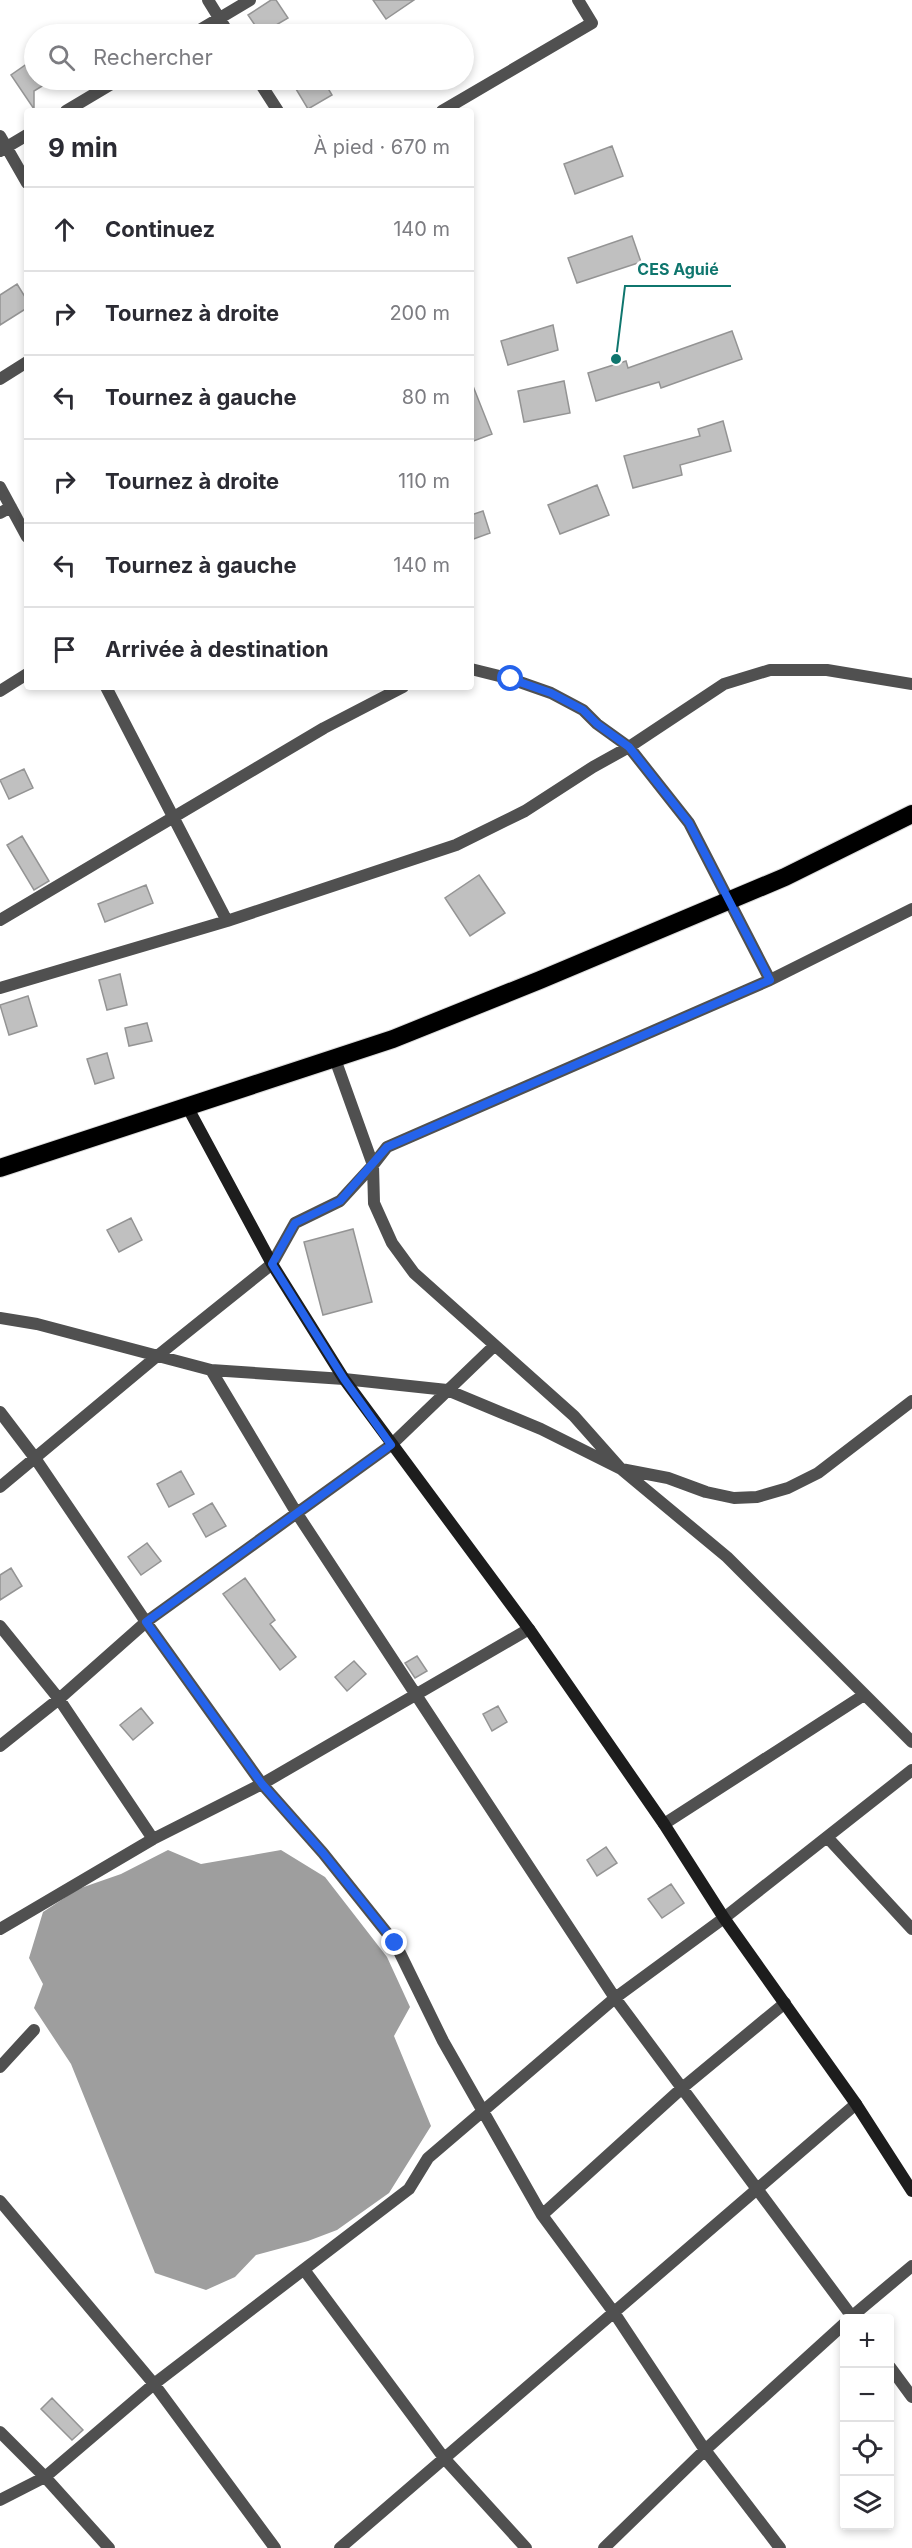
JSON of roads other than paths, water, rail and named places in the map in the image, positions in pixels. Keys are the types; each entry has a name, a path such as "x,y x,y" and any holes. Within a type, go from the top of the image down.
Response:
{"highway":[{"path":"0,1168 393,1039 784,877 912,814"}],"street":[{"path":"208,0 222,24"},
{"path":"210,24 250,0"},
{"path":"447,108 592,23 578,0"},
{"path":"71,108 101,90"},
{"path":"264,90 276,108"},
{"path":"24,136 2,145 24,178"},
{"path":"0,379 24,364"},
{"path":"0,487 5,510 24,533"},
{"path":"474,670 511,679 551,693 583,710 597,724 629,747 689,823 770,980"},
{"path":"0,988 227,921 456,845 525,811 593,767 629,747 724,684 771,670 827,670 912,684"},
{"path":"0,692 24,676"},
{"path":"107,690 227,921"},
{"path":"0,920 324,728 397,690"},
{"path":"0,1487 272,1264 295,1223 340,1201 387,1147 770,980 912,909"},
{"path":"335,1059 373,1164 374,1203 392,1243 414,1273 574,1416 621,1469 727,1557 912,1742"},
{"path":"188,1108 272,1264 344,1379 529,1629 664,1824 724,1918 856,2104 912,2191"},
{"path":"0,1318 37,1324 211,1370 344,1379 447,1390 541,1429 621,1469 668,1478 706,1492 734,1498 757,1497 788,1488 818,1473 912,1401"},
{"path":"0,1746 59,1699 146,1622 391,1445 494,1346"},
{"path":"211,1370 296,1512 615,1998 846,2314"},
{"path":"0,1412 35,1458 146,1622 262,1784 323,1853 395,1943 443,2041 542,2215 615,2314 705,2450 780,2548"},
{"path":"0,1626 59,1699 153,1839"},
{"path":"0,1929 153,1839 262,1784 418,1696 529,1629"},
{"path":"664,1824 864,1695"},
{"path":"0,2500 45,2477 154,2384 305,2271 409,2189 428,2158 615,1998 724,1918 912,1770"},
{"path":"827,1837 912,1929"},
{"path":"542,2215 681,2089 785,2003"},
{"path":"0,2067 34,2030"},
{"path":"340,2548 615,2314 856,2104"},
{"path":"0,2201 154,2384 275,2548"},
{"path":"856,2314 912,2266"},
{"path":"305,2271 444,2458 526,2548"},
{"path":"604,2548 705,2450 840,2328"},
{"path":"891,2368 912,2397"},
{"path":"0,2432 45,2477 109,2548"}],"place":[{"name":"CES Aguié","path":"616,359"}]}
